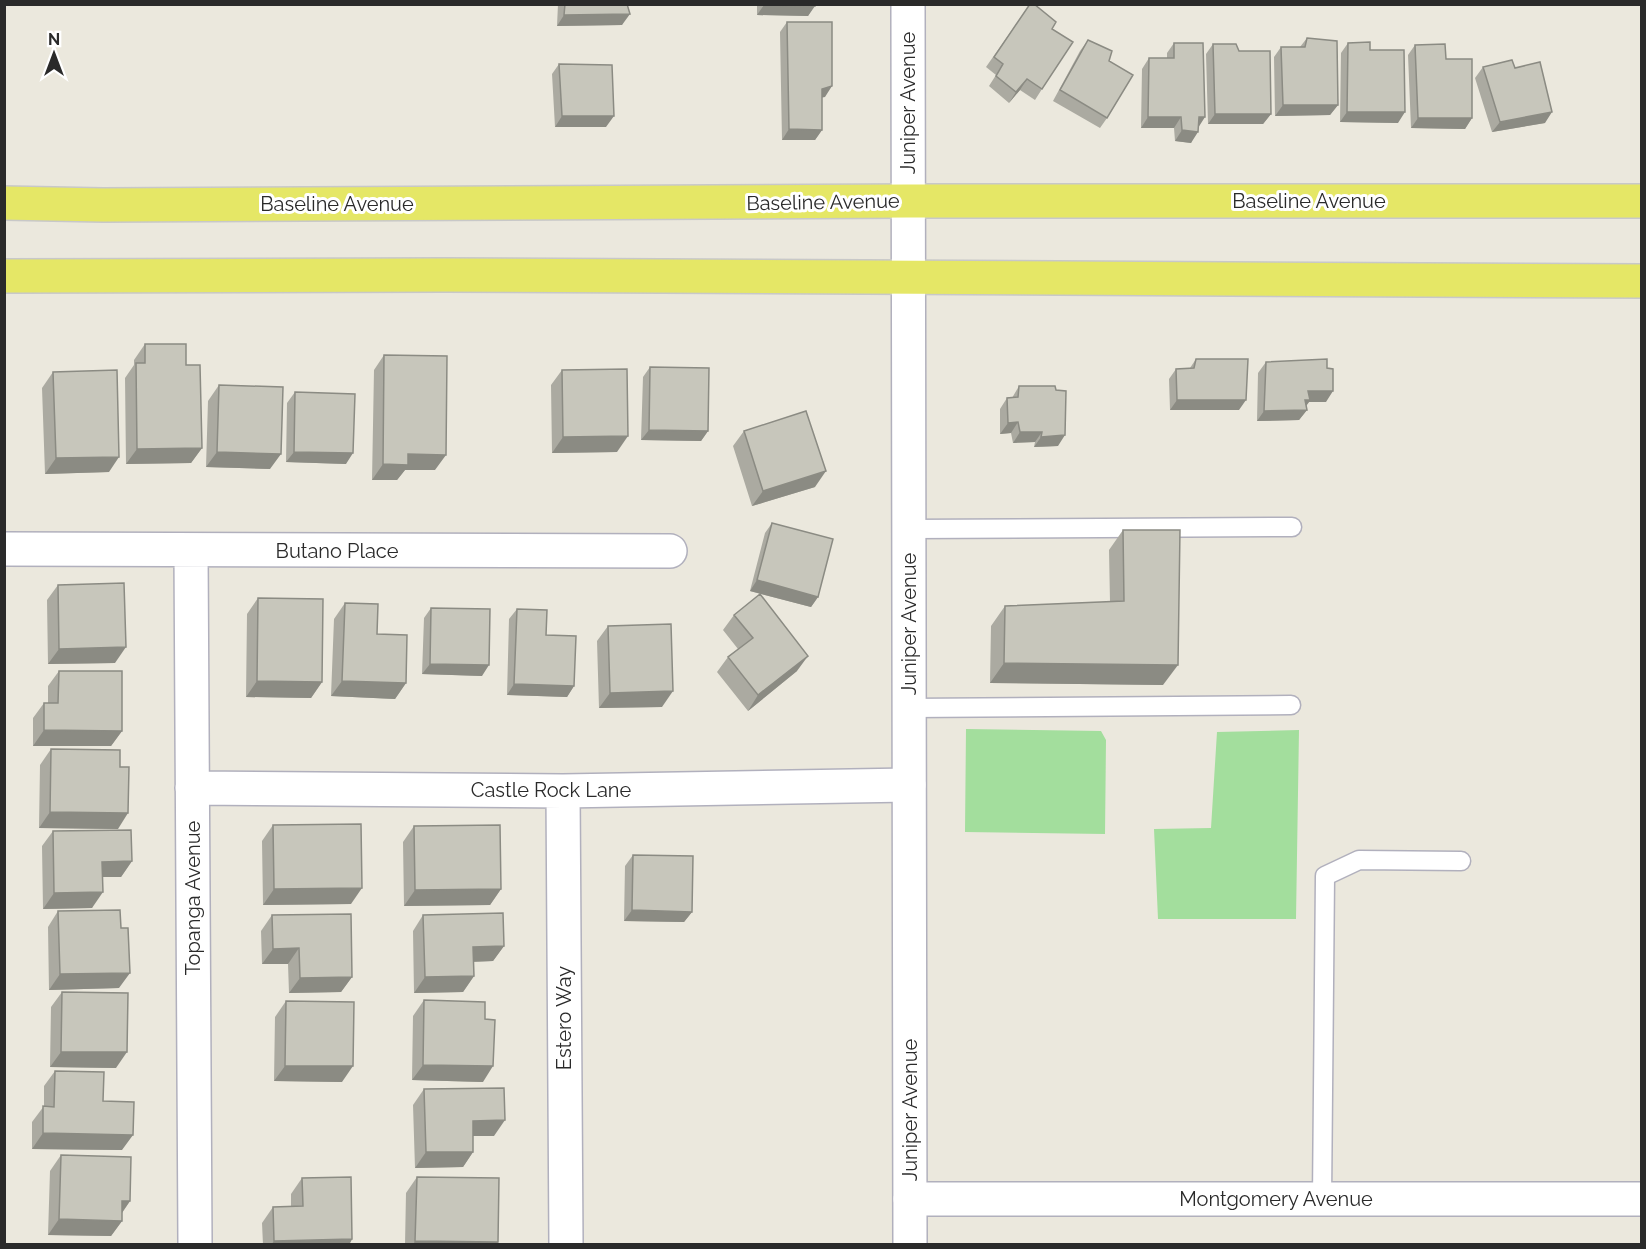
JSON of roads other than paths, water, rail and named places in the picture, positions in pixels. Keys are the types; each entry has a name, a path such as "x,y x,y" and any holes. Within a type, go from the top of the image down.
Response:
{"main road":[{"name":"Baseline Avenue","path":"4,203 127,205 907,201 1641,201"},
{"path":"4,276 445,275 1641,281"}],"street":[{"name":"Juniper Avenue","path":"908,4 910,1245"},
{"name":"Butano Place","path":"4,549 670,551"},
{"name":"Topanga Avenue","path":"191,551 195,1245"},
{"name":"Castle Rock Lane","path":"192,788 563,791 909,785"},
{"name":"Estero Way","path":"563,791 566,1245"},
{"name":"Montgomery Avenue","path":"910,1199 1641,1199"}],"lane":[{"path":"909,529 1292,527"},
{"path":"909,708 1291,705"},
{"path":"1322,1199 1325,876 1359,860 1461,861"}]}
